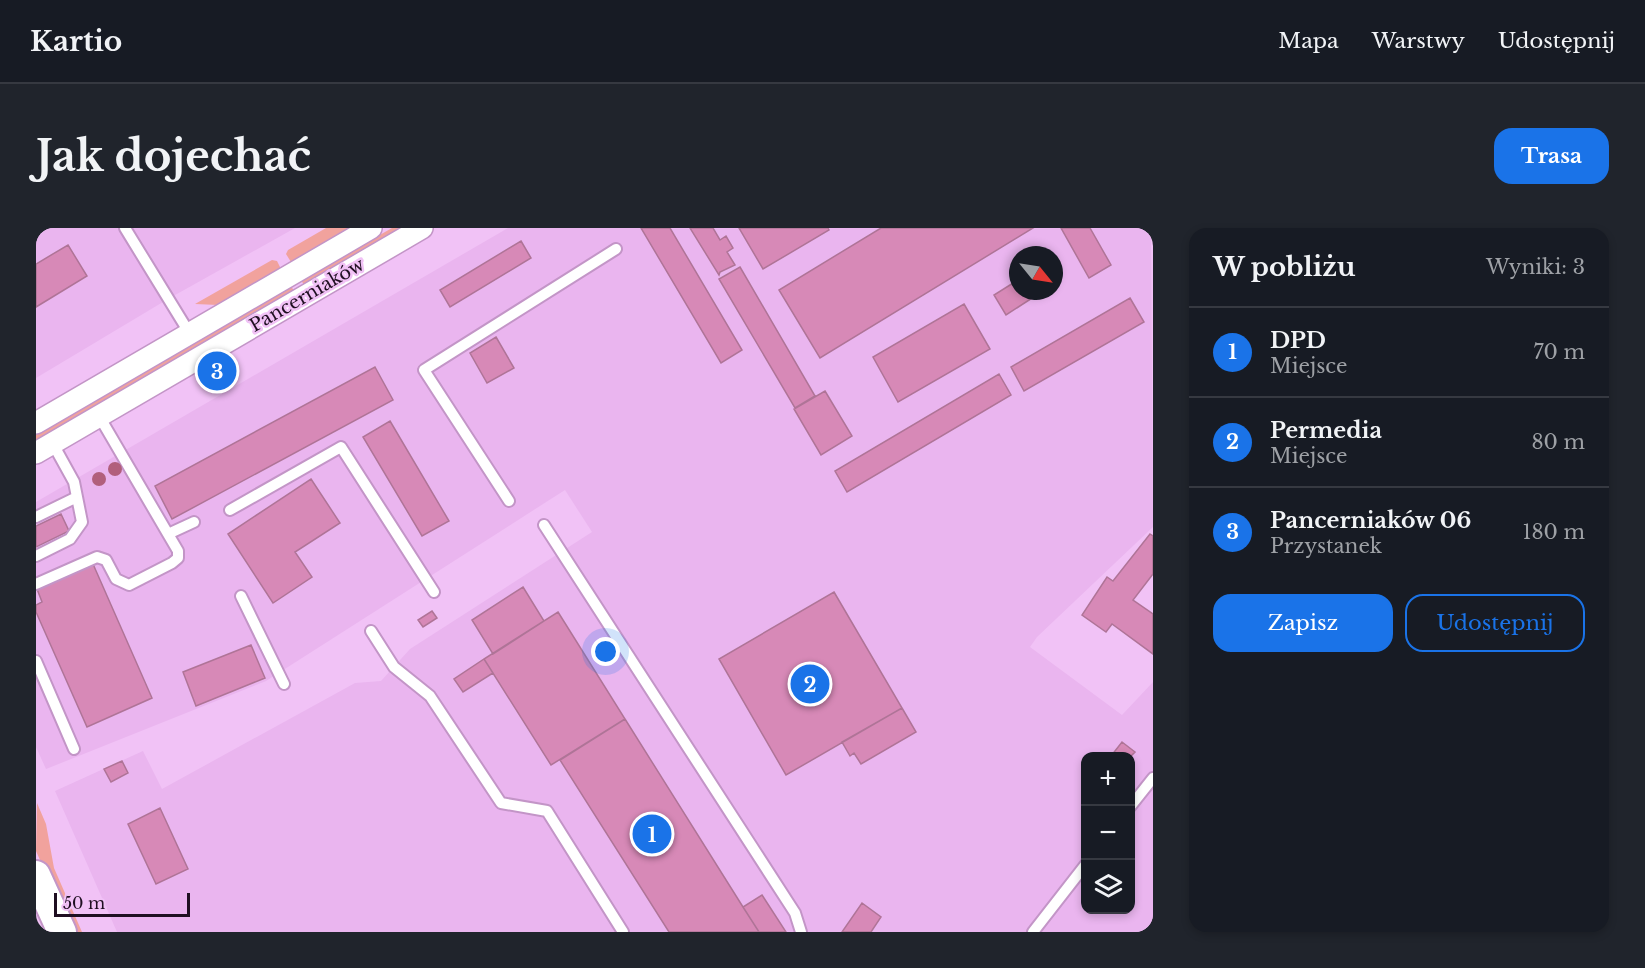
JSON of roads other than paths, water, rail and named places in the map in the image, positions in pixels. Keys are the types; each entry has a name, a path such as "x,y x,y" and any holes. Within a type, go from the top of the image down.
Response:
{"street":[{"name":"Pancerniaków","path":"36,423 371,228"},
{"name":"Pancerniaków","path":"44,448 423,228"},
{"path":"36,875 62,932"}],"lane":[{"path":"125,228 190,334"},
{"path":"509,501 424,370 616,249"},
{"path":"36,584 97,557 106,560 116,579 129,585 178,558 178,551 99,416"},
{"path":"230,510 340,447 434,592"},
{"path":"36,556 70,539 82,522 74,482 44,448"},
{"path":"36,517 77,497"},
{"path":"168,534 194,522"},
{"path":"544,525 795,913 801,932"},
{"path":"241,596 284,684"},
{"path":"371,631 394,667 430,696 501,803 547,811 623,932"},
{"path":"36,661 74,749"},
{"path":"1132,806 1153,778"},
{"path":"1033,932 1081,870"}],"place":[{"name":"Pancerniaków 06","path":"217,371"},
{"name":"Permedia","path":"810,684"},
{"name":"DPD","path":"652,834"}]}
